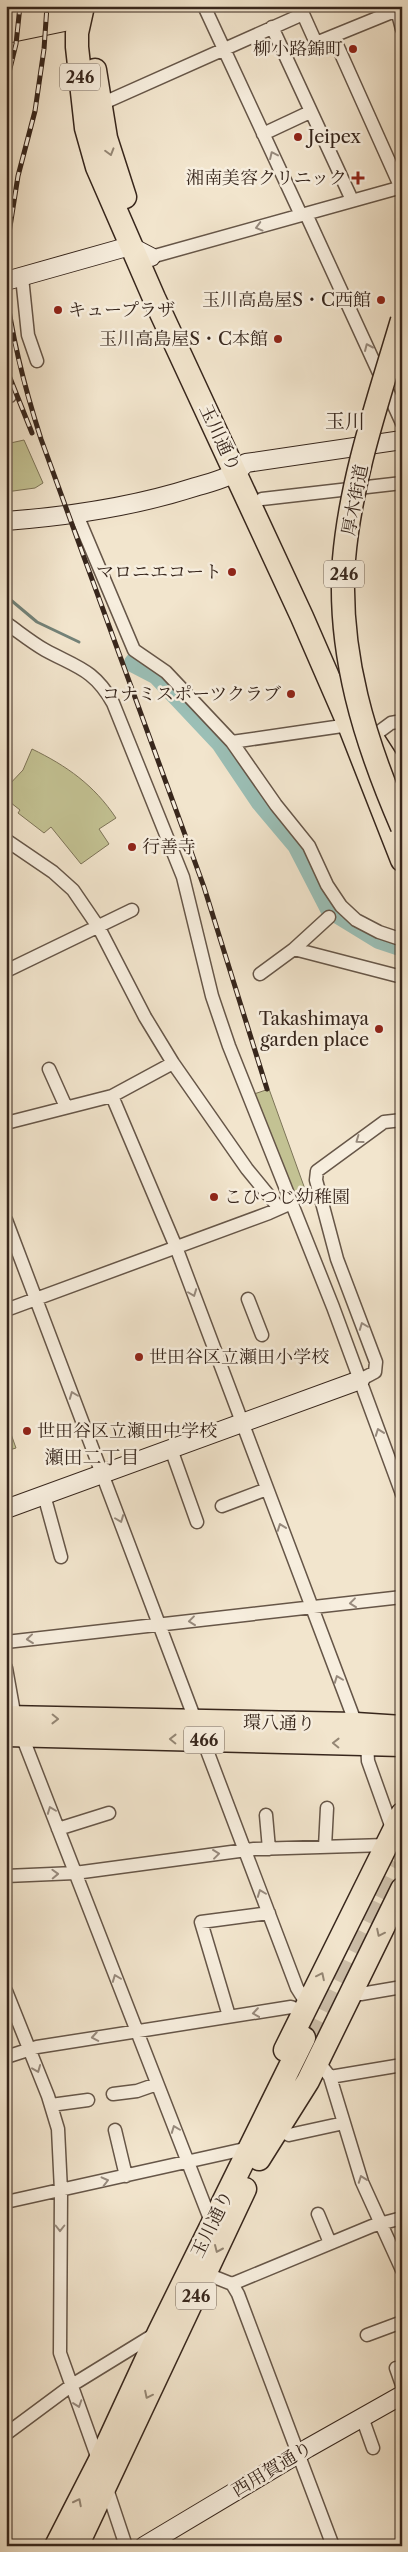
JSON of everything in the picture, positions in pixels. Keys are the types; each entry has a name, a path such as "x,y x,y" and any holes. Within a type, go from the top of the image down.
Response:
{"highway":[{"name":"玉川通り","path":"82,7 90,33 99,105 120,185 349,725 402,860"},
{"name":"玉川通り","path":"82,7 77,33 77,47 88,136 97,167 130,246 241,468 262,499 372,738 402,784"},
{"name":"厚木街道","path":"402,320 360,464 344,559 344,596 346,639 362,723 378,773 402,827"},
{"name":"厚木街道","path":"402,368 372,470 356,562 360,647 366,682 384,748 402,792"},
{"name":"環八通り","path":"12,1726 362,1734 402,1741"},
{"name":"246","path":"254,2154 250,2126 306,2006 394,1830"},
{"name":"246","path":"254,2154 278,2129 352,1990 402,1889"},
{"name":"玉川通り","path":"56,2546 99,2462 159,2332 212,2224 316,2056"},
{"name":"玉川通り","path":"77,2546 207,2274 254,2154"}],"main road":[{"path":"6,16 60,6"},
{"path":"6,33 69,20 82,7"}],"street":[{"path":"204,6 263,134 402,423"},
{"path":"99,105 303,14 316,43 397,8 402,29"},
{"path":"272,27 352,200"},
{"path":"37,361 28,335 14,279 130,246 151,257 401,188 333,36"},
{"path":"263,134 310,112"},
{"path":"6,521 77,515 162,497 241,468 402,440"},
{"path":"262,499 402,483"},
{"path":"77,515 134,650 166,672 232,742 276,804 309,846 327,885 341,906 356,920 379,932 400,939"},
{"path":"6,623 43,649 88,671 103,685 113,703 183,877 223,1029 285,1206 316,1266 368,1376 402,1494"},
{"path":"372,738 391,723 402,721"},
{"path":"232,742 349,725"},
{"path":"6,840 53,872 73,890 99,928 145,1017 173,1063 247,1169 285,1206"},
{"path":"6,972 99,928 132,910"},
{"path":"260,974 294,949 330,917"},
{"path":"294,949 402,977"},
{"path":"6,1123 112,1096 173,1063"},
{"path":"48,1069 66,1107"},
{"path":"6,1876 75,1873 244,1850 325,1847 394,1830 368,1761 362,1734 311,1608 176,1247 112,1096"},
{"path":"6,1509 368,1376 376,1362 337,1259 316,1180 317,1171 384,1122 402,1120"},
{"path":"6,1310 285,1206"},
{"path":"6,1220 244,1850 297,1988 306,2006 137,2030 29,2049 6,2057"},
{"path":"316,1266 337,1259"},
{"path":"248,1299 262,1335"},
{"path":"171,1449 197,1522"},
{"path":"222,1506 267,1488"},
{"path":"44,1495 62,1557"},
{"path":"6,1642 402,1597"},
{"path":"6,1668 12,1726 58,1829 212,2224"},
{"path":"325,1847 327,1808"},
{"path":"58,1829 109,1813"},
{"path":"266,1815 269,1849"},
{"path":"229,2016 201,1922 269,1913"},
{"path":"352,1990 361,1994 402,1987"},
{"path":"6,1991 52,2105 60,2140 60,2353 99,2462 126,2546"},
{"path":"402,2066 316,2056 344,2123 362,2182 402,2270"},
{"path":"113,2094 157,2084"},
{"path":"52,2105 88,2100"},
{"path":"278,2129 289,2135 344,2123"},
{"path":"114,2130 126,2176"},
{"path":"6,2202 187,2161 254,2154"},
{"path":"318,2214 330,2243"},
{"path":"207,2274 232,2284 330,2243 402,2218"},
{"path":"232,2284 300,2453 334,2546"},
{"path":"368,2335 402,2322"},
{"path":"6,2434 72,2385 159,2332"},
{"path":"396,2368 402,2385"},
{"name":"西用賀通り","path":"144,2546 402,2395"},
{"path":"362,2417 373,2448"}],"shaded area":[{"path":"24,440 43,483 35,488 6,492 6,444"},
{"path":"32,749 57,762 89,786 108,806 116,818 99,829 109,844 81,864 51,827 44,833 18,813 20,810 6,799 6,788 23,770"},
{"path":"269,1089 306,1192 294,1199 254,1094"},
{"path":"6,1420 16,1448 6,1451"}],"waterway":[{"path":"6,596 37,622 79,642"},
{"path":"134,663 157,675 221,743 260,801 297,845 330,909 379,939 400,946"}],"tunnel":[{"path":"385,1900 402,1865"},
{"path":"304,2038 383,1877"}],"railway":[{"path":"6,85 16,44 20,6"},
{"path":"6,252 18,176 35,111 44,49 47,6"},
{"path":"6,288 20,364 41,439 204,887 267,1089"},
{"path":"6,368 32,433"}],"place":[{"name":"柳小路錦町","path":"353,49"},
{"name":"Jeipex","path":"298,137"},
{"name":"湘南美容クリニック","path":"358,178"},
{"name":"玉川高島屋S・C西館","path":"381,300"},
{"name":"キュープラザ","path":"58,310"},
{"name":"玉川高島屋S・C本館","path":"278,339"},
{"name":"マロニエコート","path":"232,572"},
{"name":"コナミスポーツクラブ","path":"291,694"},
{"name":"行善寺","path":"132,847"},
{"name":"Takashimaya garden place","path":"379,1029"},
{"name":"こひつじ幼稚園","path":"214,1197"},
{"name":"世田谷区立瀬田小学校","path":"139,1357"},
{"name":"世田谷区立瀬田中学校","path":"27,1431"}],"district":[{"name":"玉川","path":"345,421"},
{"name":"瀬田二丁目","path":"92,1457"}]}
